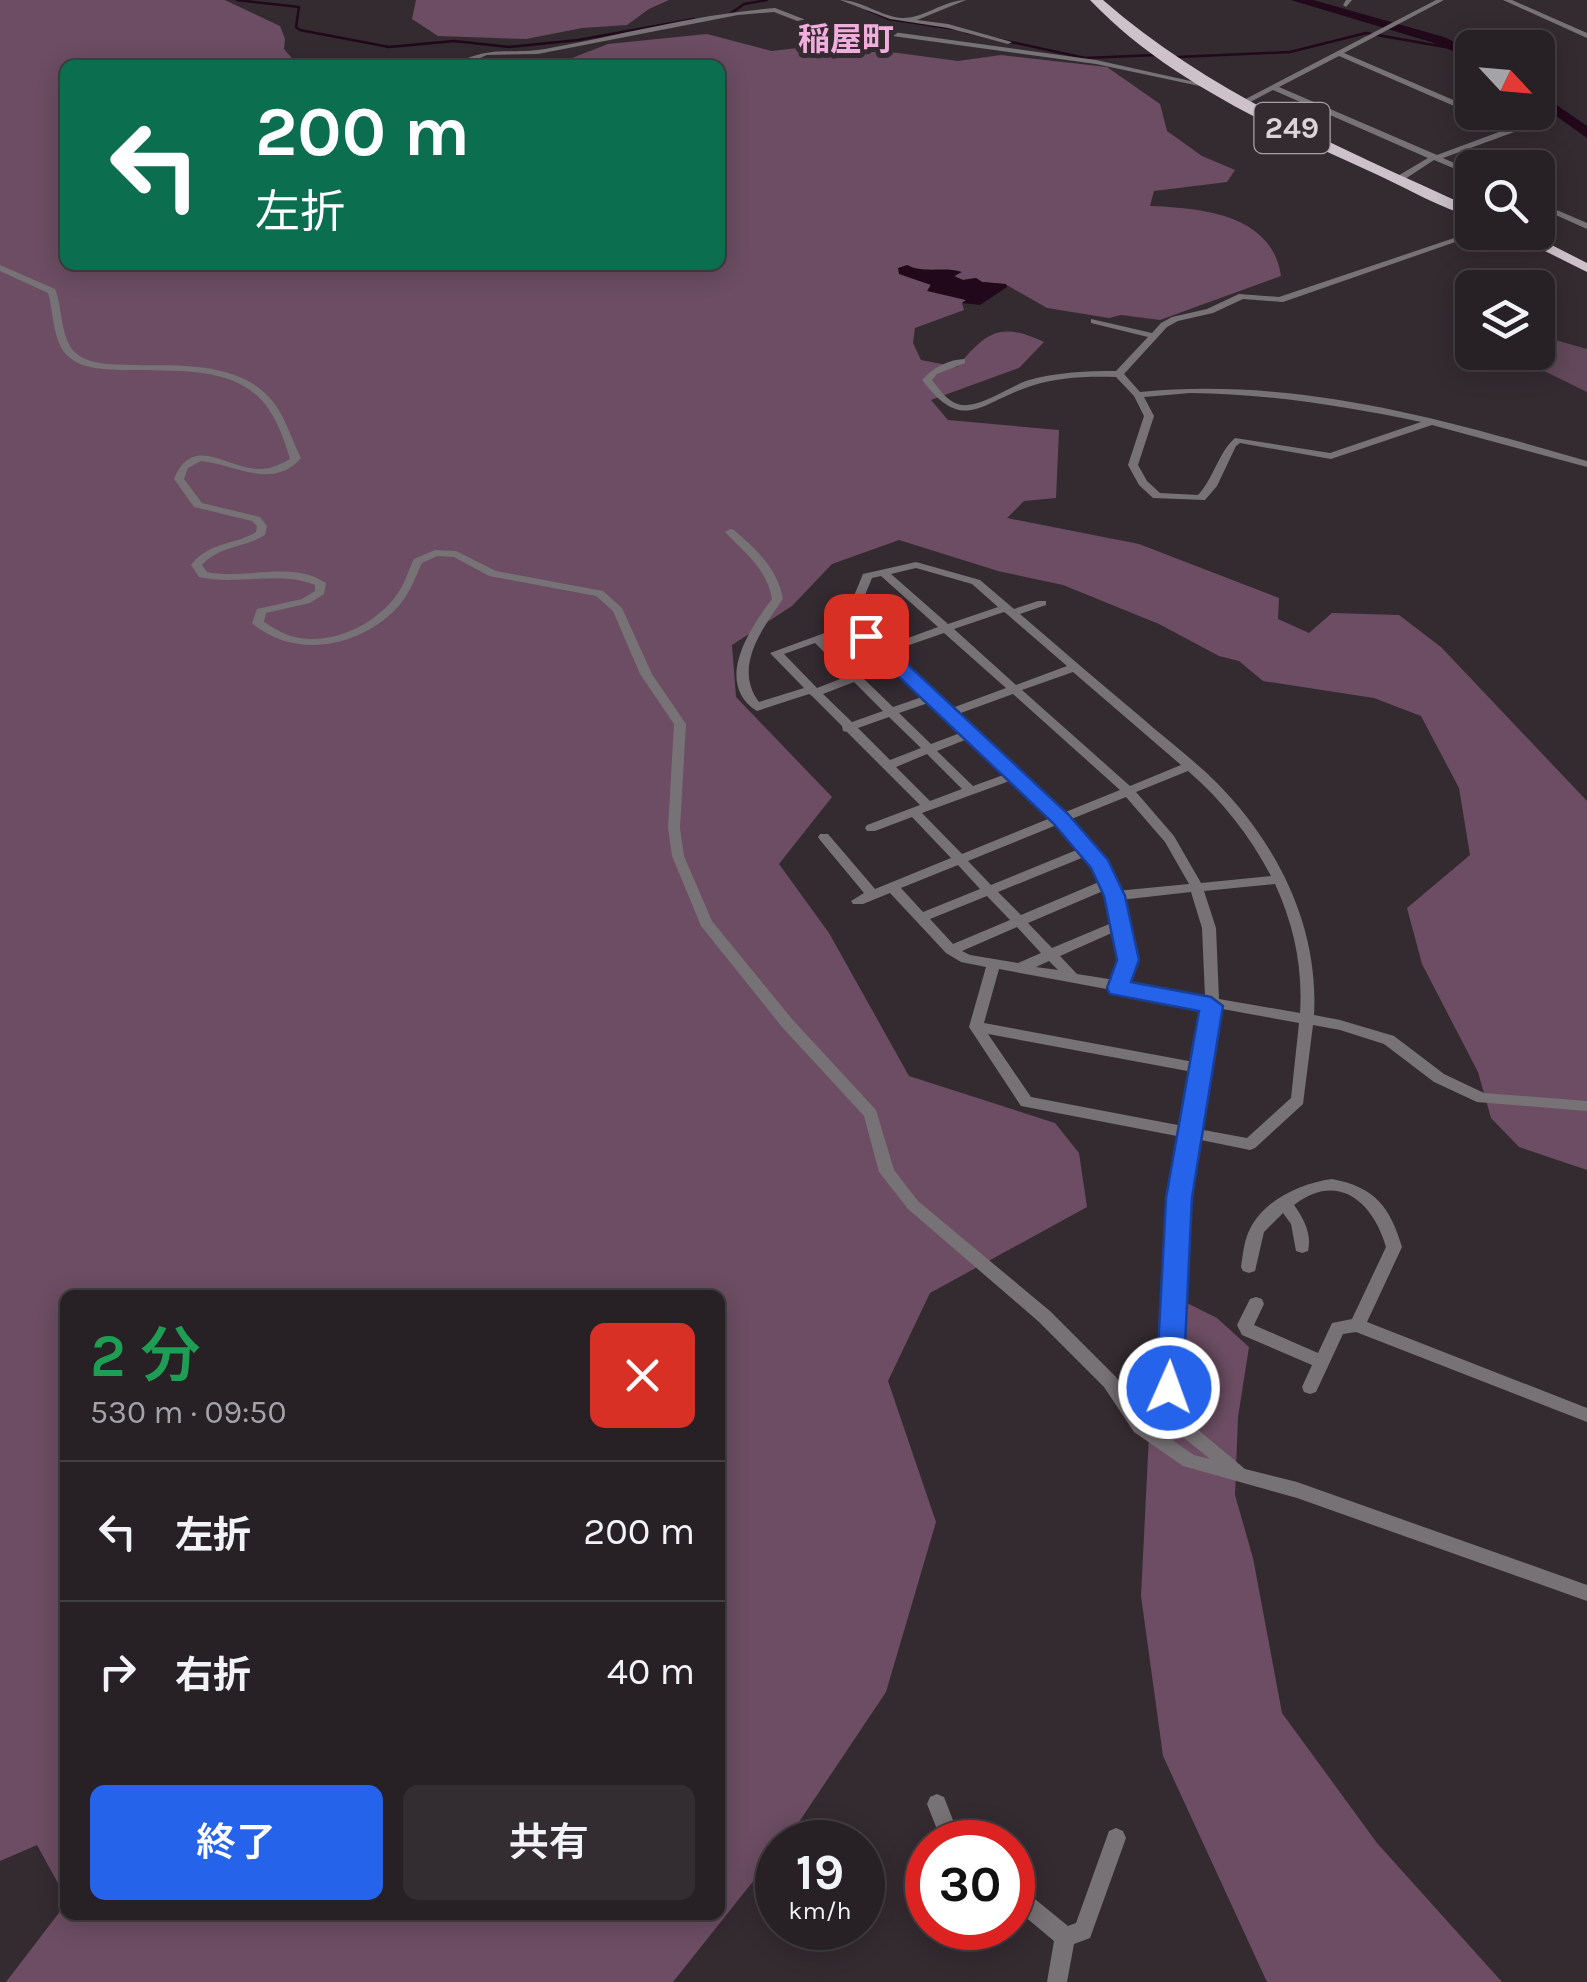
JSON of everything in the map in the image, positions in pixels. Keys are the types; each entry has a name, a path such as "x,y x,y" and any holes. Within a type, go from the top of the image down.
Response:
{"highway":[{"name":"249","path":"1096,0 1209,86 1240,104 1455,205"},
{"path":"1550,250 1587,268"}],"street":[{"path":"775,0 768,4 775,10 805,22 1092,60"},
{"path":"907,21 963,0"},
{"path":"1240,104 1441,0"},
{"path":"1506,0 1587,36"},
{"path":"850,2 907,21 948,26 1209,86"},
{"path":"470,60 486,53 538,52 674,23 775,10"},
{"path":"1338,53 1455,104"},
{"path":"1273,86 1455,166"},
{"path":"1399,179 1435,157 1511,130"},
{"path":"1555,213 1587,226"},
{"path":"1119,374 1174,319 1237,298 1280,300 1455,240"},
{"path":"0,268 52,292 62,338 70,354 79,360 120,367 199,368 246,386 268,400 296,458 294,461 253,472 214,458 199,458 185,465 179,478 198,506 256,519 262,526 260,533 246,542 220,545 206,552 196,565 203,576 242,580 298,576 320,583 320,592 312,598 261,611 258,623 268,631 304,644 340,640 394,603 408,585 418,561 442,552 460,555 493,574 605,596 618,610 646,674 680,724 674,828 678,856 706,923 787,1023 871,1114 887,1172 913,1205 1044,1316 1110,1382 1140,1427 1189,1461 1240,1473 1587,1593"},
{"path":"1094,322 1155,336"},
{"path":"962,361 934,372 927,380 944,400 964,408 1019,386 1119,374 1138,394 1149,416 1134,465 1151,493 1177,499 1207,494 1238,440 1331,456 1432,422"},
{"path":"1138,394 1282,394 1432,422 1587,464"},
{"path":"730,532 756,554 778,588 778,599 761,621 739,668 742,693 757,707 896,662"},
{"path":"992,965 976,1027 1026,1102 1250,1144 1298,1100 1305,1020 1304,958 1298,925 1280,879 1239,814 1188,764 972,580 916,565 883,572 864,579 846,628 776,653 886,766 960,858 1074,980"},
{"path":"883,572 1128,792 1170,840 1196,888 1211,941 1211,1006 1188,1131 1173,1254 1169,1388 1190,1433 1240,1473"},
{"path":"884,650 1042,603"},
{"path":"848,622 884,650 971,732 1089,850 1112,889 1122,927 1128,960 1118,988"},
{"path":"817,638 970,790"},
{"path":"950,713 1075,668"},
{"path":"848,728 933,697"},
{"path":"886,766 971,732"},
{"path":"858,902 1128,792 1204,756"},
{"path":"872,828 1015,774"},
{"path":"824,837 873,895"},
{"path":"920,918 1089,850"},
{"path":"951,950 1018,920 1112,889 1196,888 1280,879"},
{"path":"892,887 951,950 966,959 1380,1036 1439,1078 1482,1098 1587,1106"},
{"path":"1017,969 1112,927 1122,927"},
{"path":"976,1027 1200,1068"},
{"path":"1249,1268 1258,1227 1284,1203 1315,1184 1334,1185 1369,1200 1385,1220 1394,1247 1357,1325"},
{"path":"1284,1203 1298,1222 1302,1247"},
{"path":"1256,1304 1245,1325 1248,1330 1322,1362"},
{"path":"1310,1387 1338,1328 1357,1325 1587,1415"},
{"path":"937,1804 943,1820"},
{"path":"1064,1937 1083,1931 1116,1838"},
{"path":"1035,1912 1064,1937"},
{"path":"1057,1982 1064,1937"}],"shaded area":[{"path":"0,0 225,0 280,26 284,49 294,60 60,60 60,270 725,270 725,60 553,60 572,58 608,44 707,34 772,51 831,44 958,61 1001,55 1107,67 1160,104 1167,131 1202,156 1235,170 1227,182 1154,191 1150,206 1211,212 1249,227 1275,255 1281,276 1160,320 1121,315 1109,318 1047,308 1005,284 954,277 959,273 914,269 912,277 931,284 928,290 966,300 962,303 964,310 915,328 913,343 921,360 957,367 985,339 1004,332 1044,342 1019,368 931,400 948,420 1059,430 1056,498 1024,501 1007,518 1139,544 1279,598 1278,619 1309,633 1332,613 1399,615 1441,647 1587,801 1587,1170 1519,1147 1491,1118 1478,1072 1422,964 1407,908 1470,855 1459,788 1421,716 1374,698 1263,681 1239,661 1219,656 1159,624 1063,585 998,571 899,540 832,564 792,606 732,645 736,697 832,797 779,864 829,933 909,1076 1055,1123 1079,1153 1087,1207 930,1293 888,1381 936,1522 886,1692 800,1820 755,1820 755,1879 725,1916 725,1290 60,1290 60,1887 37,1845 0,1861"},
{"path":"416,0 669,0 627,25 582,28 526,39 438,36 412,19"},
{"path":"907,265 955,270 962,272 954,276 963,280 976,278 1007,287 980,305 962,303 966,300 927,291 931,285 899,274 898,268"},
{"path":"1555,340 1587,349 1587,392 1542,370 1555,370"},
{"path":"1189,1304 1217,1318 1249,1347 1238,1417 1235,1495 1253,1558 1282,1713 1377,1843 1502,1982 1267,1982 1163,1756 1141,1596 1152,1375 1174,1308"},
{"path":"60,1912 60,1920 722,1920 673,1982 6,1982"}],"waterway":[{"path":"237,0 299,7 296,27 300,30 389,47 454,41 509,47 578,40 694,19"},
{"path":"730,14 744,4 767,0"},
{"path":"1298,0 1455,47"},
{"path":"868,10 889,19 955,29"},
{"path":"965,32 1085,58 1156,55"},
{"path":"1177,57 1290,52 1366,33 1455,49"},
{"path":"1555,109 1587,133"}],"district":[{"name":"稲屋町","path":"846,39"}],"route":[{"path":"866,636 1084,842 1114,896 1128,960 1118,988 1211,1006 1179,1198 1173,1254 1169,1388"}]}
